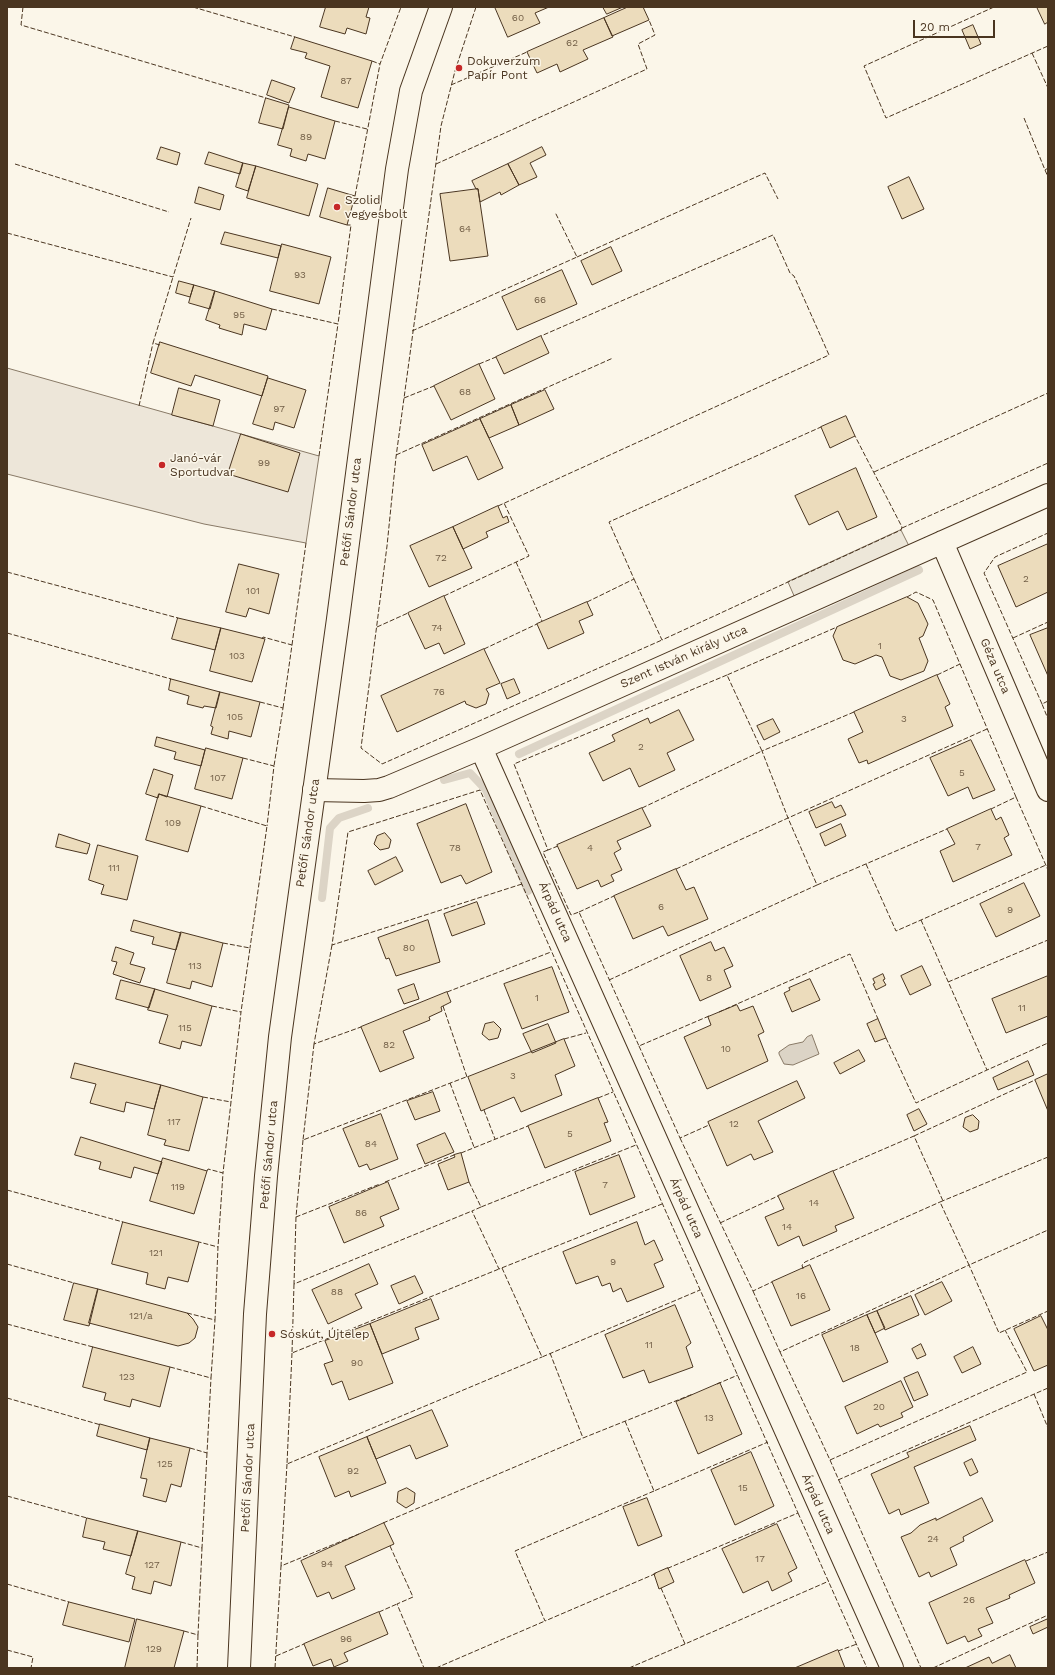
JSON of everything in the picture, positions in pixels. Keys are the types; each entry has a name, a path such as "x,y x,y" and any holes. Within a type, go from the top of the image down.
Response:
{"street":[{"name":"Petőfi Sándor utca","path":"239,1668 255,1314 266,1176 280,1038 397,168 411,91 441,7"},
{"name":"Szent István király utca","path":"314,790 364,791 379,790 390,787 481,748 1048,495"},
{"name":"Géza utca","path":"942,542 1048,790"},
{"name":"Árpád utca","path":"481,748 892,1668"}],"shaded area":[{"name":"Janó-vár Sportudvar","path":"7,368 319,456 306,543 204,524 7,474"},
{"path":"901,530 909,546 795,598 788,582"},
{"path":"812,1035 819,1054 793,1065 784,1064 779,1052 789,1045 803,1042 807,1037"}],"building":[{"path":"326,7 369,7 366,17 370,18 366,34 347,28 345,34 320,27"},
{"path":"495,7 549,7 535,13 540,23 508,37"},
{"path":"603,7 623,7 607,14"},
{"path":"628,7 643,7 649,20 612,36 604,18"},
{"path":"1037,7 1048,7 1048,22 1045,24"},
{"path":"604,18 613,37 583,50 588,59 560,72 557,64 537,73 527,52"},
{"path":"973,25 981,44 970,49 962,30"},
{"path":"295,37 372,61 358,108 321,97 330,66 305,58 307,53 291,49"},
{"path":"272,80 295,88 289,103 267,95"},
{"path":"266,98 289,105 283,129 259,123"},
{"path":"289,107 335,121 325,159 308,154 306,161 290,156 292,149 278,145"},
{"path":"161,147 180,153 177,165 157,159"},
{"path":"542,147 546,155 530,163 537,177 519,185 508,164"},
{"path":"209,152 243,163 240,174 205,164"},
{"path":"243,163 256,166 248,191 236,187"},
{"path":"508,164 519,185 501,195 500,192 480,202 478,189 476,189 472,181"},
{"path":"256,166 318,184 309,216 247,198"},
{"path":"909,177 924,209 902,219 888,187"},
{"path":"199,187 224,195 220,210 195,203"},
{"name":"Szolid vegyesbolt","path":"328,188 355,196 347,225 320,217"},
{"path":"478,189 488,256 450,261 440,194"},
{"path":"225,232 281,246 278,258 221,244"},
{"path":"282,244 331,257 319,304 270,291"},
{"path":"611,247 622,271 592,285 581,261"},
{"path":"562,270 577,304 517,330 502,297"},
{"path":"179,281 194,285 190,297 176,293"},
{"path":"194,285 215,291 210,309 189,303"},
{"path":"215,291 272,309 266,330 244,324 242,335 219,328 220,325 206,320"},
{"path":"541,336 549,353 504,374 496,357"},
{"path":"160,342 268,376 262,396 195,375 191,386 151,373"},
{"path":"479,364 495,399 451,420 434,386"},
{"path":"268,378 306,390 294,428 275,422 273,430 253,424"},
{"path":"179,388 220,400 213,426 172,415"},
{"path":"545,390 554,409 519,425 511,405"},
{"path":"511,405 519,425 489,438 480,419"},
{"path":"846,416 855,436 830,448 821,427"},
{"path":"480,419 503,468 478,480 467,456 433,471 422,445"},
{"path":"241,434 300,453 288,492 228,474"},
{"path":"856,468 877,517 847,530 838,511 809,525 795,496"},
{"path":"498,506 503,518 507,516 509,522 486,532 488,537 463,549 453,527"},
{"path":"453,527 472,568 429,587 410,546"},
{"path":"1048,544 1048,592 1016,607 998,566"},
{"path":"239,564 279,574 269,614 249,608 246,617 226,612"},
{"path":"444,596 465,644 444,654 439,643 425,649 408,613"},
{"path":"907,597 918,603 928,624 923,636 919,638 928,661 924,671 901,680 890,676 882,657 876,655 855,664 843,660 833,636 837,627"},
{"path":"587,602 593,615 579,621 584,633 548,649 537,624"},
{"path":"178,618 221,628 215,650 172,639"},
{"path":"221,628 265,639 252,682 210,671"},
{"path":"1048,628 1048,676 1030,635"},
{"path":"484,649 500,683 486,689 489,694 486,704 476,708 466,704 465,701 397,732 381,696"},
{"path":"937,675 950,704 945,707 953,726 868,764 867,760 859,763 848,739 863,732 854,712"},
{"path":"171,679 220,692 216,708 204,706 203,708 187,704 189,696 169,690"},
{"path":"514,679 520,693 507,699 501,684"},
{"path":"220,692 260,702 251,737 229,731 228,739 211,734 213,727 211,726"},
{"path":"679,710 694,740 667,753 675,770 639,787 630,768 603,781 589,753 615,741 612,735 648,718 650,723"},
{"path":"773,719 780,732 764,740 757,726"},
{"path":"157,737 205,750 201,766 174,759 176,752 155,746"},
{"path":"971,740 995,790 973,799 968,787 948,796 930,758"},
{"path":"206,748 243,758 232,799 195,789"},
{"path":"154,769 173,775 167,797 159,794 158,798 146,794"},
{"path":"159,794 201,806 188,852 146,840"},
{"path":"832,802 835,808 841,805 846,815 816,828 809,812"},
{"path":"466,804 492,872 466,884 461,875 441,883 417,824"},
{"path":"642,808 651,826 617,841 621,849 614,853 622,870 611,875 614,881 601,887 598,880 577,889 557,845"},
{"path":"991,809 996,820 1001,817 1009,835 1004,838 1012,855 953,882 940,851 955,844 947,829"},
{"path":"841,824 846,836 825,846 820,834"},
{"path":"385,833 391,840 389,848 380,850 374,844 377,836"},
{"path":"59,834 90,844 87,854 56,847"},
{"path":"98,845 138,856 127,900 101,894 104,885 89,880"},
{"path":"396,857 403,871 375,885 368,871"},
{"path":"676,869 686,890 694,887 708,919 668,936 663,926 633,939 614,896"},
{"path":"1024,883 1040,916 996,937 980,904"},
{"path":"477,902 485,924 452,936 444,914"},
{"path":"134,920 181,933 176,950 152,944 154,937 131,931"},
{"path":"428,920 440,962 396,976 389,958 386,959 378,938"},
{"path":"181,932 223,943 212,987 192,981 190,989 167,983"},
{"path":"711,942 715,951 724,947 733,966 724,970 731,987 700,1001 680,956"},
{"path":"116,947 134,953 130,964 145,968 140,983 113,974 117,962 112,961"},
{"path":"922,966 931,985 910,995 901,976"},
{"path":"552,967 569,1012 522,1029 504,984"},
{"path":"883,974 885,979 883,980 886,985 876,990 873,984 875,983 873,979"},
{"path":"1048,976 1048,1016 1006,1033 992,999"},
{"path":"810,979 820,1000 792,1012 784,993 790,990 789,988"},
{"path":"121,980 155,989 149,1008 116,999"},
{"path":"414,984 419,999 404,1004 398,990"},
{"path":"155,989 212,1006 201,1046 182,1041 180,1049 159,1043 168,1015 148,1010"},
{"path":"447,992 451,1002 441,1007 442,1011 429,1017 430,1020 403,1031 414,1058 380,1072 361,1027"},
{"path":"737,1005 740,1011 753,1006 764,1032 758,1035 768,1061 707,1089 684,1037 711,1025 708,1017"},
{"path":"878,1019 886,1038 875,1042 867,1024"},
{"path":"494,1022 501,1029 498,1038 489,1040 482,1034 485,1024"},
{"path":"548,1024 556,1043 532,1053 523,1034"},
{"path":"564,1039 575,1066 555,1075 562,1095 521,1112 514,1097 481,1111 468,1077"},
{"path":"859,1050 865,1061 840,1074 834,1063"},
{"path":"1028,1061 1034,1075 998,1090 993,1078"},
{"path":"75,1063 161,1085 154,1109 126,1102 124,1112 90,1103 96,1084 71,1078"},
{"path":"1048,1074 1048,1111 1035,1080"},
{"path":"797,1081 805,1098 758,1121 773,1152 754,1160 751,1154 727,1166 708,1122"},
{"path":"161,1085 203,1097 189,1151 164,1145 166,1140 148,1135"},
{"path":"433,1092 440,1111 415,1120 407,1101"},
{"path":"598,1098 608,1122 604,1123 611,1141 545,1168 528,1126"},
{"path":"919,1109 927,1124 914,1131 907,1115"},
{"path":"381,1114 398,1159 370,1170 367,1164 359,1167 343,1129"},
{"path":"973,1115 979,1121 978,1129 970,1132 963,1127 965,1118"},
{"path":"445,1133 454,1152 425,1164 417,1145"},
{"path":"81,1137 162,1162 158,1174 134,1167 131,1178 99,1169 101,1162 75,1155"},
{"path":"461,1153 469,1182 448,1190 438,1164 455,1157 454,1155"},
{"path":"619,1155 635,1197 590,1215 575,1172"},
{"path":"163,1158 207,1171 194,1214 150,1201"},
{"path":"833,1171 854,1218 835,1226 837,1231 803,1246 799,1236 778,1246 765,1217 784,1209 778,1196"},
{"path":"388,1182 399,1209 380,1217 384,1226 344,1243 329,1207"},
{"path":"123,1222 199,1242 188,1282 168,1277 165,1289 146,1284 148,1273 112,1264"},
{"path":"637,1222 645,1245 654,1240 663,1260 654,1264 664,1287 627,1302 621,1288 613,1292 610,1283 602,1286 598,1276 576,1284 563,1252"},
{"path":"369,1264 378,1284 355,1294 362,1308 328,1324 312,1290"},
{"path":"810,1265 830,1310 791,1326 772,1282"},
{"path":"415,1276 423,1293 399,1304 391,1286"},
{"path":"942,1282 952,1301 925,1315 915,1295"},
{"path":"74,1283 98,1289 89,1326 64,1320"},
{"path":"98,1289 187,1313 198,1327 195,1338 189,1343 178,1346 89,1323"},
{"path":"911,1296 919,1315 885,1330 877,1311"},
{"path":"431,1299 439,1319 415,1328 419,1339 382,1354 370,1324"},
{"path":"675,1305 691,1343 686,1347 693,1367 649,1383 644,1370 623,1378 605,1335"},
{"path":"877,1311 885,1328 875,1333 867,1315"},
{"path":"867,1315 888,1362 843,1382 822,1335"},
{"path":"1041,1316 1048,1330 1048,1365 1034,1371 1014,1329"},
{"path":"370,1324 393,1383 349,1400 342,1381 332,1385 324,1364 333,1361 325,1341"},
{"path":"921,1344 926,1355 917,1359 912,1349"},
{"path":"93,1347 170,1367 160,1407 132,1399 130,1407 104,1400 106,1393 83,1387"},
{"path":"973,1347 981,1364 962,1373 954,1357"},
{"path":"918,1372 928,1395 914,1401 904,1378"},
{"path":"901,1381 913,1407 901,1413 903,1417 880,1427 878,1424 857,1434 845,1407"},
{"path":"720,1383 742,1434 698,1454 676,1402"},
{"path":"432,1410 448,1446 416,1459 410,1445 376,1459 367,1437"},
{"path":"100,1424 150,1438 147,1450 97,1436"},
{"path":"970,1426 976,1440 914,1467 929,1503 901,1515 899,1509 889,1514 871,1474 909,1457 907,1453"},
{"path":"367,1437 386,1483 351,1497 349,1491 335,1497 319,1457"},
{"path":"150,1438 190,1448 181,1487 171,1484 166,1502 143,1496 147,1479 141,1478"},
{"path":"751,1452 774,1506 735,1525 711,1470"},
{"path":"972,1459 978,1472 970,1476 964,1463"},
{"path":"407,1488 415,1493 414,1503 406,1508 397,1502 398,1492"},
{"path":"647,1498 662,1536 638,1546 623,1507"},
{"path":"982,1498 993,1521 963,1537 964,1541 950,1548 957,1565 931,1577 929,1572 919,1577 901,1537 911,1533 920,1525 936,1518 936,1520"},
{"path":"87,1518 138,1531 131,1556 103,1549 105,1542 83,1537"},
{"path":"384,1523 394,1544 345,1566 355,1589 332,1599 329,1592 317,1597 301,1561"},
{"path":"777,1524 797,1568 788,1573 792,1581 772,1591 768,1581 743,1593 722,1549"},
{"path":"138,1531 181,1542 171,1586 154,1581 151,1594 132,1589 135,1577 126,1574"},
{"path":"1025,1560 1035,1583 1009,1595 1010,1598 986,1608 993,1623 978,1629 982,1636 968,1642 965,1636 947,1644 929,1603"},
{"path":"668,1568 674,1582 659,1589 654,1574"},
{"path":"69,1602 135,1619 129,1642 63,1625"},
{"path":"379,1612 388,1634 344,1653 348,1661 334,1667 331,1659 313,1666 304,1644"},
{"path":"137,1619 184,1631 174,1668 125,1668"},
{"path":"1048,1619 1048,1627 1033,1634 1030,1627"},
{"path":"838,1650 845,1668 795,1668"},
{"path":"1010,1655 1016,1668 965,1668 989,1657 992,1663"}],"waterway":[{"path":"519,754 919,570"},
{"path":"444,780 470,773 486,790 528,891"},
{"path":"322,898 330,828 339,818 368,808"}],"fence":[{"path":"23,7 21,25 266,98"},
{"path":"193,7 295,37"},
{"path":"372,61 380,64 401,7"},
{"path":"476,7 455,71 441,126 396,457 387,546 361,748 382,764 662,640"},
{"path":"994,7 864,66 886,118 1048,46"},
{"path":"436,164 647,69 638,44 655,35 649,20"},
{"path":"451,85 527,52"},
{"path":"1032,53 1048,88"},
{"path":"355,196 380,64"},
{"path":"1024,118 1045,170 1048,168"},
{"path":"335,121 367,129"},
{"path":"15,164 169,212"},
{"path":"1045,170 1048,177"},
{"path":"577,257 765,173 778,199"},
{"path":"412,331 577,257 555,212"},
{"path":"7,233 173,277 191,218"},
{"path":"272,309 338,324 351,225 347,225"},
{"path":"498,506 829,355 794,276 790,273 773,235 541,336"},
{"path":"160,345 153,343 173,277"},
{"path":"319,456 338,324"},
{"path":"139,406 153,343"},
{"path":"479,364 496,357"},
{"path":"396,455 613,358"},
{"path":"404,398 434,386"},
{"path":"874,472 1048,393"},
{"path":"587,602 634,579 609,522 821,427"},
{"path":"634,579 662,640 901,530 902,527 855,436"},
{"path":"902,528 1048,463"},
{"path":"444,596 529,556 504,503"},
{"path":"1042,704 984,573 995,557 1048,533"},
{"path":"292,645 306,543"},
{"path":"516,562 542,621"},
{"path":"7,572 178,618"},
{"path":"907,597 916,592 933,600 1016,797 991,809"},
{"path":"377,627 408,613"},
{"path":"1013,638 1048,622"},
{"path":"484,649 537,624"},
{"path":"642,808 762,751 727,675 837,627"},
{"path":"7,633 171,679"},
{"path":"262,639 263,637 292,645 283,708"},
{"path":"937,675 960,664"},
{"path":"558,846 548,850 514,764 727,675"},
{"path":"1048,701 1042,704 1048,719"},
{"path":"260,702 283,708 274,766"},
{"path":"854,712 762,751 788,818 987,729"},
{"path":"243,758 274,766 267,826"},
{"path":"522,884 332,945 348,832 480,790 520,880 560,970 798,1513 666,1569"},
{"path":"1016,797 1048,870"},
{"path":"201,806 267,826 250,948"},
{"path":"676,869 788,818 817,885 947,829"},
{"path":"548,850 543,852 571,915 579,912 639,1046 709,1016"},
{"path":"866,864 896,931 1046,865"},
{"path":"609,980 817,885"},
{"path":"579,912 614,896"},
{"path":"921,920 987,1070 1048,1043"},
{"path":"948,982 1048,940"},
{"path":"223,943 250,948 241,1012"},
{"path":"332,945 314,1044 361,1027"},
{"path":"447,992 551,952"},
{"path":"719,1012 850,954 878,1019"},
{"path":"212,1006 241,1012 231,1102"},
{"path":"443,1006 467,1077"},
{"path":"564,1039 586,1033"},
{"path":"886,1038 916,1103 987,1070"},
{"path":"314,1044 303,1140 466,1077"},
{"path":"639,1046 680,1138 709,1125"},
{"path":"914,1136 1035,1080"},
{"path":"450,1083 474,1147"},
{"path":"598,1098 613,1092"},
{"path":"203,1097 231,1102 223,1173"},
{"path":"484,1110 495,1139"},
{"path":"461,1153 528,1126"},
{"path":"833,1171 914,1136 943,1201"},
{"path":"680,1138 753,1291 772,1282"},
{"path":"303,1140 296,1217 380,1184"},
{"path":"469,1182 481,1207 636,1145"},
{"path":"385,1182 454,1155"},
{"path":"1048,1157 940,1202 969,1265 1048,1230"},
{"path":"207,1171 208,1169 223,1173 218,1247"},
{"path":"7,1190 123,1222"},
{"path":"720,1223 778,1196"},
{"path":"803,1269 802,1265 805,1262 940,1202"},
{"path":"481,1207 472,1211 499,1269 662,1204"},
{"path":"296,1217 294,1284 472,1211"},
{"path":"187,1313 215,1320 218,1247 199,1242"},
{"path":"7,1264 74,1283"},
{"path":"753,1291 780,1352 969,1265 999,1333 1048,1311"},
{"path":"502,1268 542,1357 700,1290"},
{"path":"294,1284 292,1353 499,1269"},
{"path":"170,1367 211,1378 215,1320"},
{"path":"7,1324 93,1347"},
{"path":"780,1352 830,1460 1027,1372 1005,1330"},
{"path":"292,1353 287,1464 542,1357"},
{"path":"550,1353 583,1438 693,1394"},
{"path":"717,1384 738,1375"},
{"path":"190,1448 207,1453 211,1378"},
{"path":"838,1480 1048,1388"},
{"path":"1034,1394 1048,1428"},
{"path":"7,1398 101,1425"},
{"path":"625,1421 654,1491 768,1442"},
{"path":"383,1523 583,1438"},
{"path":"181,1542 202,1548 207,1453"},
{"path":"830,1460 921,1668"},
{"path":"287,1464 281,1566 359,1534"},
{"path":"654,1491 515,1551 545,1621 657,1573"},
{"path":"7,1496 87,1518"},
{"path":"798,1513 867,1668"},
{"path":"390,1546 413,1597 397,1604 424,1668"},
{"path":"184,1631 198,1635 202,1548"},
{"path":"1026,1561 1048,1552"},
{"path":"275,1668 281,1566"},
{"path":"661,1588 685,1644 829,1581"},
{"path":"7,1584 69,1602"},
{"path":"379,1612 397,1604"},
{"path":"933,1668 1048,1615"},
{"path":"436,1668 545,1621"},
{"path":"197,1668 198,1635"},
{"path":"276,1656 304,1644"},
{"path":"629,1668 685,1644"},
{"path":"838,1651 857,1644"},
{"path":"7,1650 33,1657 31,1668"}],"place":[{"name":"Dokuverzum Papír Pont","path":"459,68"},
{"name":"Szolid vegyesbolt","path":"337,207"},
{"name":"Janó-vár Sportudvar","path":"162,465"},
{"name":"Sóskút, Újtelep","path":"272,1334"}]}
